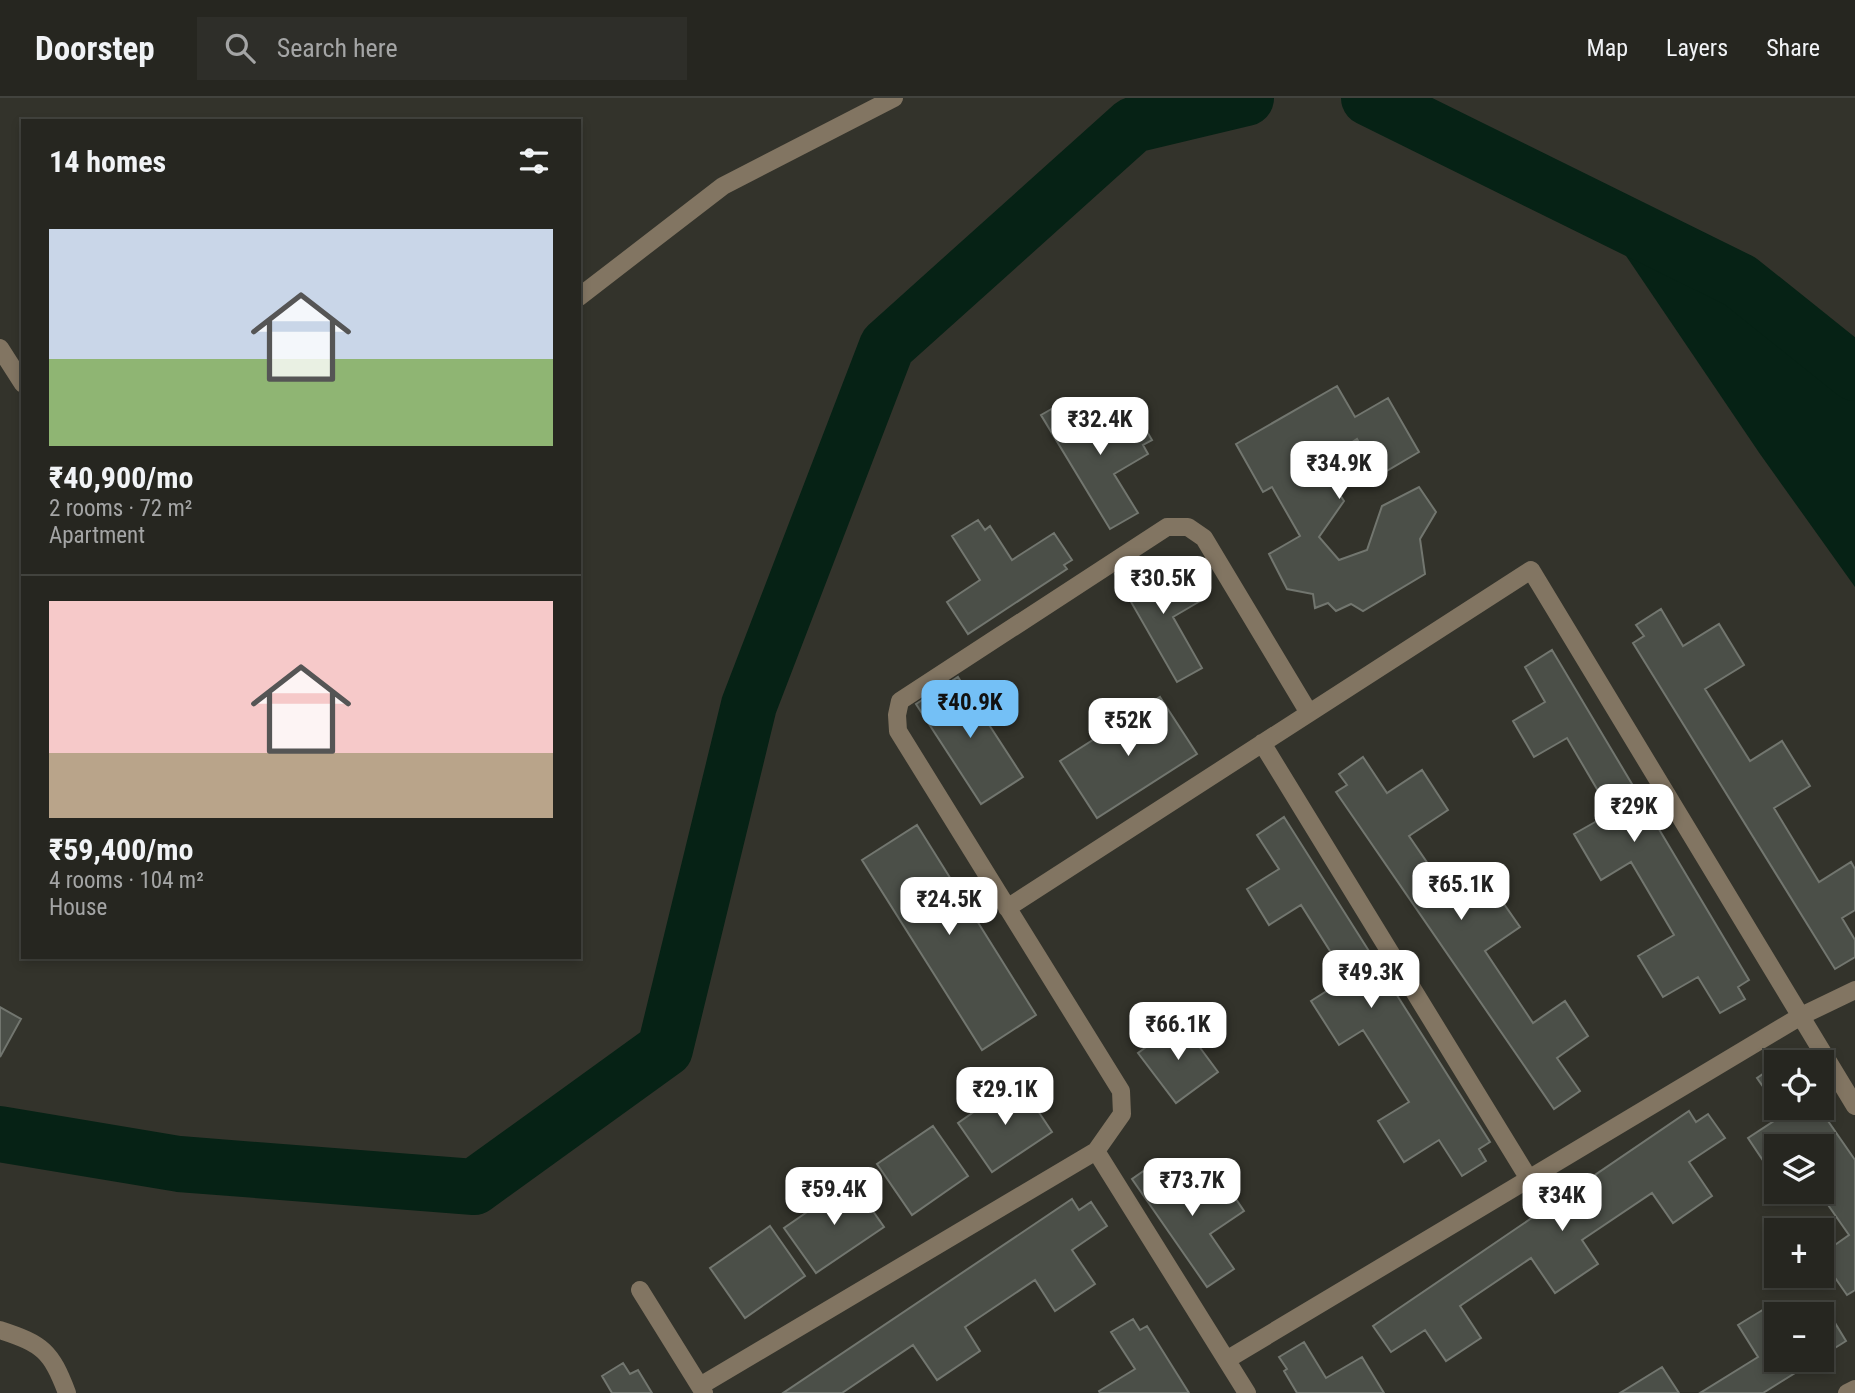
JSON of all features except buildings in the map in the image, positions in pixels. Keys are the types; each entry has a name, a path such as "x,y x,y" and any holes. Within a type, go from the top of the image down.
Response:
{"street":[{"path":"581,295 723,186 894,98"},
{"path":"0,348 21,382"},
{"path":"640,1290 702,1390 1096,1151 1122,1114 1121,1091 898,731 900,701 1167,527 1188,527 1204,538 1309,713"},
{"path":"1007,908 1531,570 1855,1106"},
{"path":"1262,743 1529,1179"},
{"path":"1228,1359 1801,1016 1855,990"},
{"path":"1096,1151 1247,1393"},
{"path":"0,1330 41,1348 56,1365 67,1393"},
{"path":"1847,1393 1855,1389"}],"shaded area":[{"path":"1595,210 1855,357 1855,587 1760,454"}],"waterway":[{"path":"0,1134 179,1164 474,1187 665,1049 749,705 887,346 1133,125 1246,98"},
{"path":"1369,98 1740,281 1855,373"}]}
